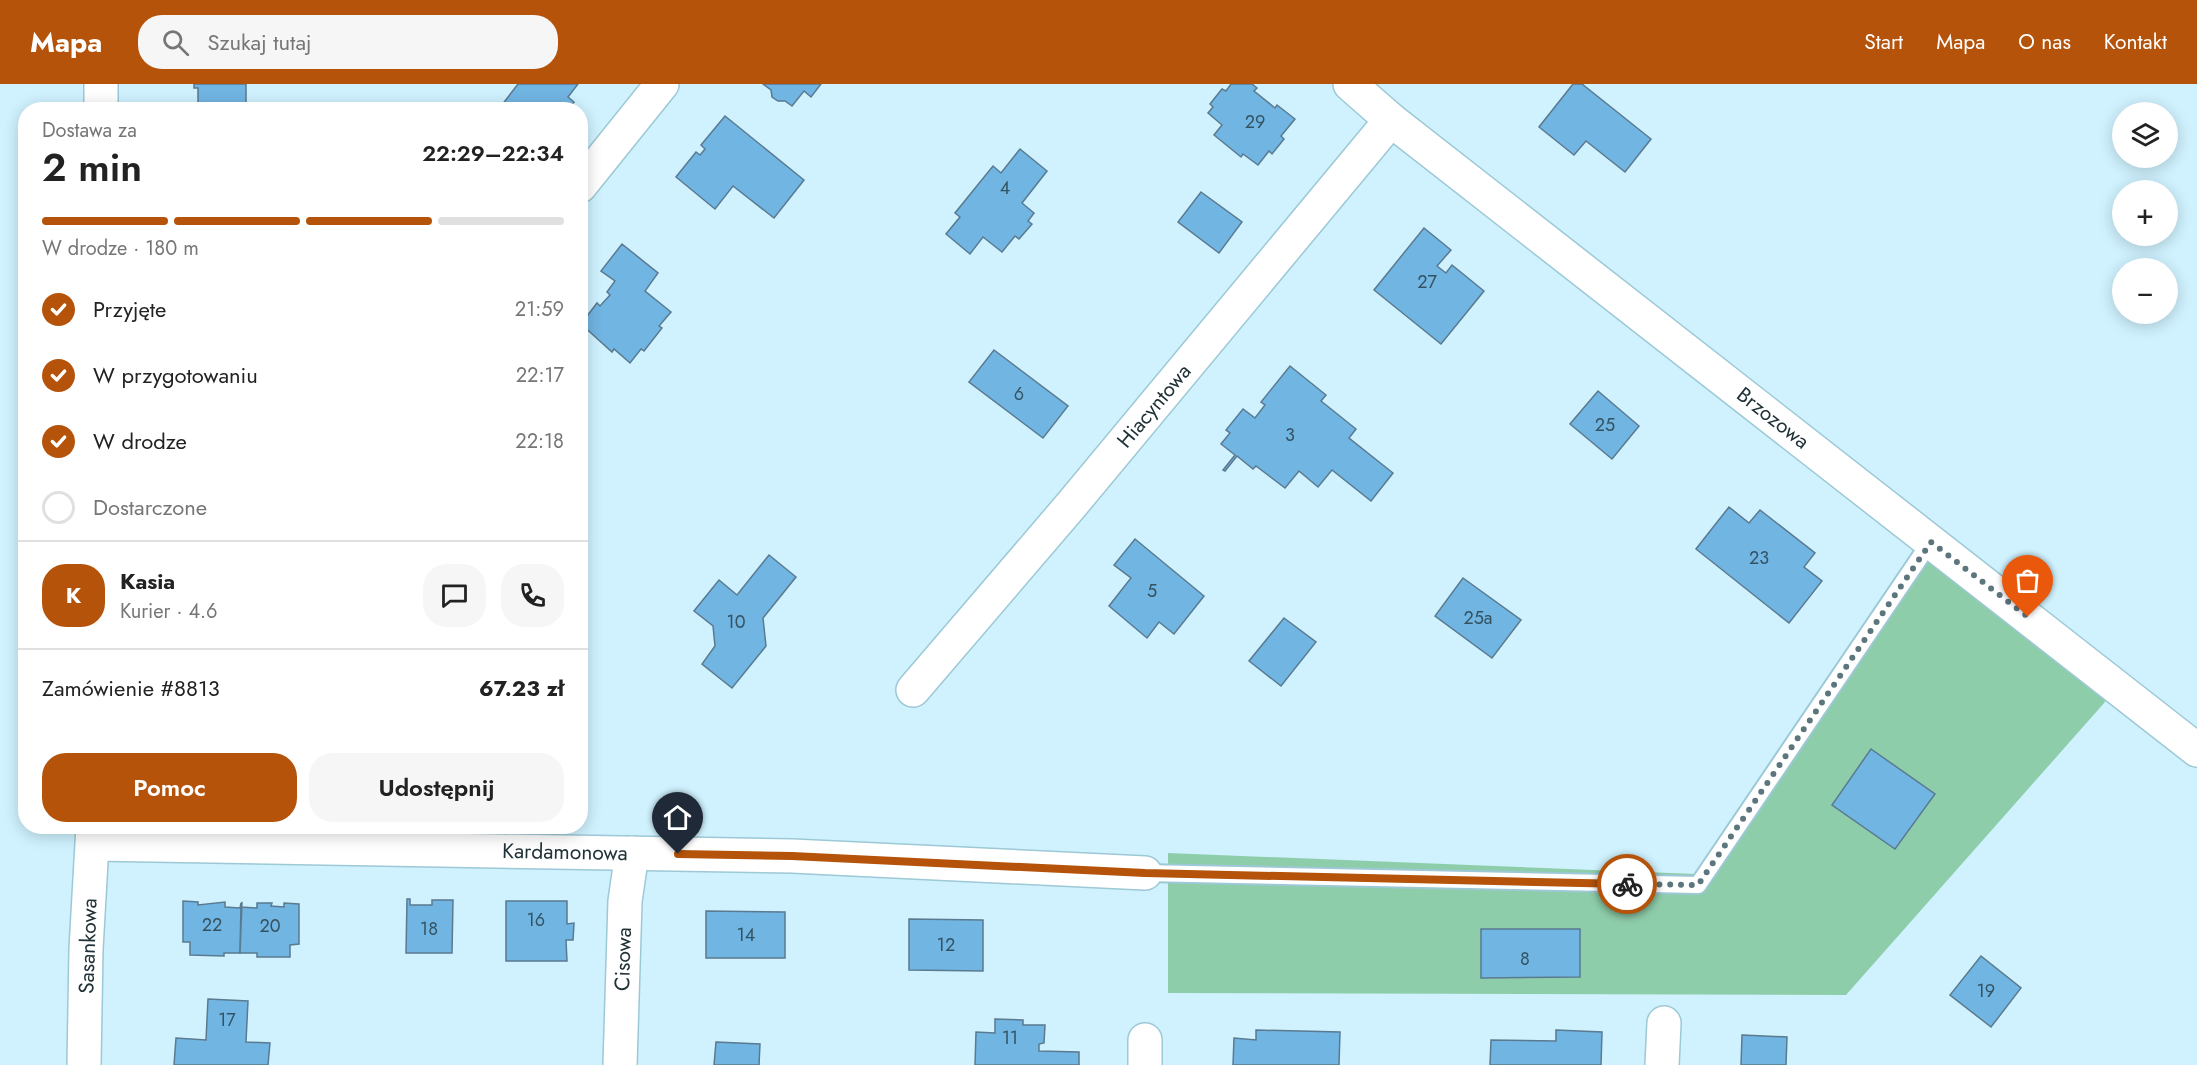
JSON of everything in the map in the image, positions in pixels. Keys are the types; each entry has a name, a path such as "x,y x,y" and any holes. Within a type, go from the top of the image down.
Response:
{"street":[{"path":"101,84 101,102"},
{"path":"588,176 662,84"},
{"name":"Brzozowa","path":"1364,89 1391,120 2197,750"},
{"name":"Hiacyntowa","path":"913,690 1391,120"},
{"name":"Kardamonowa","path":"93,835 632,853 804,856 1145,873"},
{"name":"Sasankowa","path":"84,1065 86,950 93,835"},
{"name":"Cisowa","path":"620,1065 625,901 632,853"},
{"path":"1662,1065 1664,1023"}],"lane":[{"path":"1145,873 1698,885 1931,542"}],"green space":[{"path":"1938,547 2099,674 2105,702 1846,995 1168,993 1168,853 1695,874"}],"building":[{"path":"194,84 246,84 246,102 198,102 198,88 194,88"},
{"path":"518,84 578,84 568,97 574,102 504,102"},
{"path":"763,84 821,84 811,97 804,91 792,106 772,97 771,90"},
{"path":"1231,84 1252,84 1257,88 1254,91 1275,108 1277,105 1295,119 1281,136 1284,139 1272,154 1269,151 1258,165 1243,154 1241,157 1214,135 1222,125 1208,113 1213,107 1210,104 1222,89 1226,91"},
{"path":"1573,84 1582,84 1651,139 1625,172 1586,141 1574,155 1539,127"},
{"path":"725,116 804,180 774,218 733,186 715,209 676,177 696,152 700,155 705,149 701,145"},
{"path":"1020,149 1047,171 1022,203 1034,213 1028,221 1032,224 1019,239 1015,236 1002,252 983,237 970,254 946,234 960,217 955,213 993,166 1001,173"},
{"path":"1201,192 1242,222 1219,253 1178,222"},
{"path":"1424,228 1451,250 1437,266 1446,273 1452,265 1484,291 1441,344 1374,290"},
{"path":"622,244 658,273 645,291 671,312 659,326 662,328 644,351 641,349 630,363 614,349 612,352 588,330 588,315 597,303 600,306 610,295 607,292 615,281 601,271"},
{"path":"994,350 1068,406 1043,438 969,382"},
{"path":"1290,366 1326,395 1321,401 1356,429 1349,438 1393,473 1371,501 1332,470 1318,487 1299,471 1285,488 1256,466 1253,469 1237,456 1225,471 1223,470 1235,455 1221,444 1230,433 1226,430 1243,409 1255,418 1265,405 1261,402"},
{"path":"1598,391 1639,426 1612,459 1570,424"},
{"path":"1729,507 1749,523 1760,510 1815,553 1804,567 1822,581 1789,623 1696,549"},
{"path":"1135,539 1204,596 1174,634 1159,622 1147,638 1109,606 1131,578 1114,565"},
{"path":"769,555 796,577 763,618 766,646 732,688 702,664 715,646 713,626 694,611 719,580 737,595"},
{"path":"1463,578 1521,620 1492,658 1435,616"},
{"path":"1284,618 1316,642 1281,686 1249,661"},
{"path":"1871,749 1935,794 1895,849 1832,805"},
{"path":"407,899 410,899 410,905 432,905 432,900 453,900 452,953 406,953"},
{"path":"183,901 198,902 198,905 225,902 225,907 240,908 241,903 240,953 224,953 224,956 190,955 190,942 183,942"},
{"path":"506,901 567,901 567,924 574,923 573,940 566,940 567,961 506,961"},
{"path":"257,903 272,903 271,906 284,907 284,903 299,904 299,944 290,945 290,957 257,957 257,953 240,953 242,907 257,908"},
{"path":"706,911 785,912 785,958 706,958"},
{"path":"909,919 983,920 983,971 909,970"},
{"path":"1481,929 1580,929 1580,977 1481,978"},
{"path":"1981,956 2021,988 1991,1027 1950,995"},
{"path":"208,999 248,1001 246,1042 270,1043 268,1065 174,1065 176,1038 206,1040"},
{"path":"995,1019 1023,1020 1023,1025 1045,1025 1044,1043 1039,1044 1039,1051 1079,1052 1079,1065 975,1065 976,1032 995,1033"},
{"path":"1256,1030 1340,1032 1339,1065 1233,1065 1234,1038 1256,1040"},
{"path":"1556,1030 1602,1032 1601,1065 1490,1065 1491,1040 1556,1041"},
{"path":"1742,1035 1787,1037 1786,1065 1741,1065"},
{"path":"716,1042 760,1044 759,1065 714,1065"}],"way so far":[{"path":"1627,884 1698,885 1931,542 2028,617"}],"route":[{"path":"678,854 792,856 1145,873 1627,884"}]}
